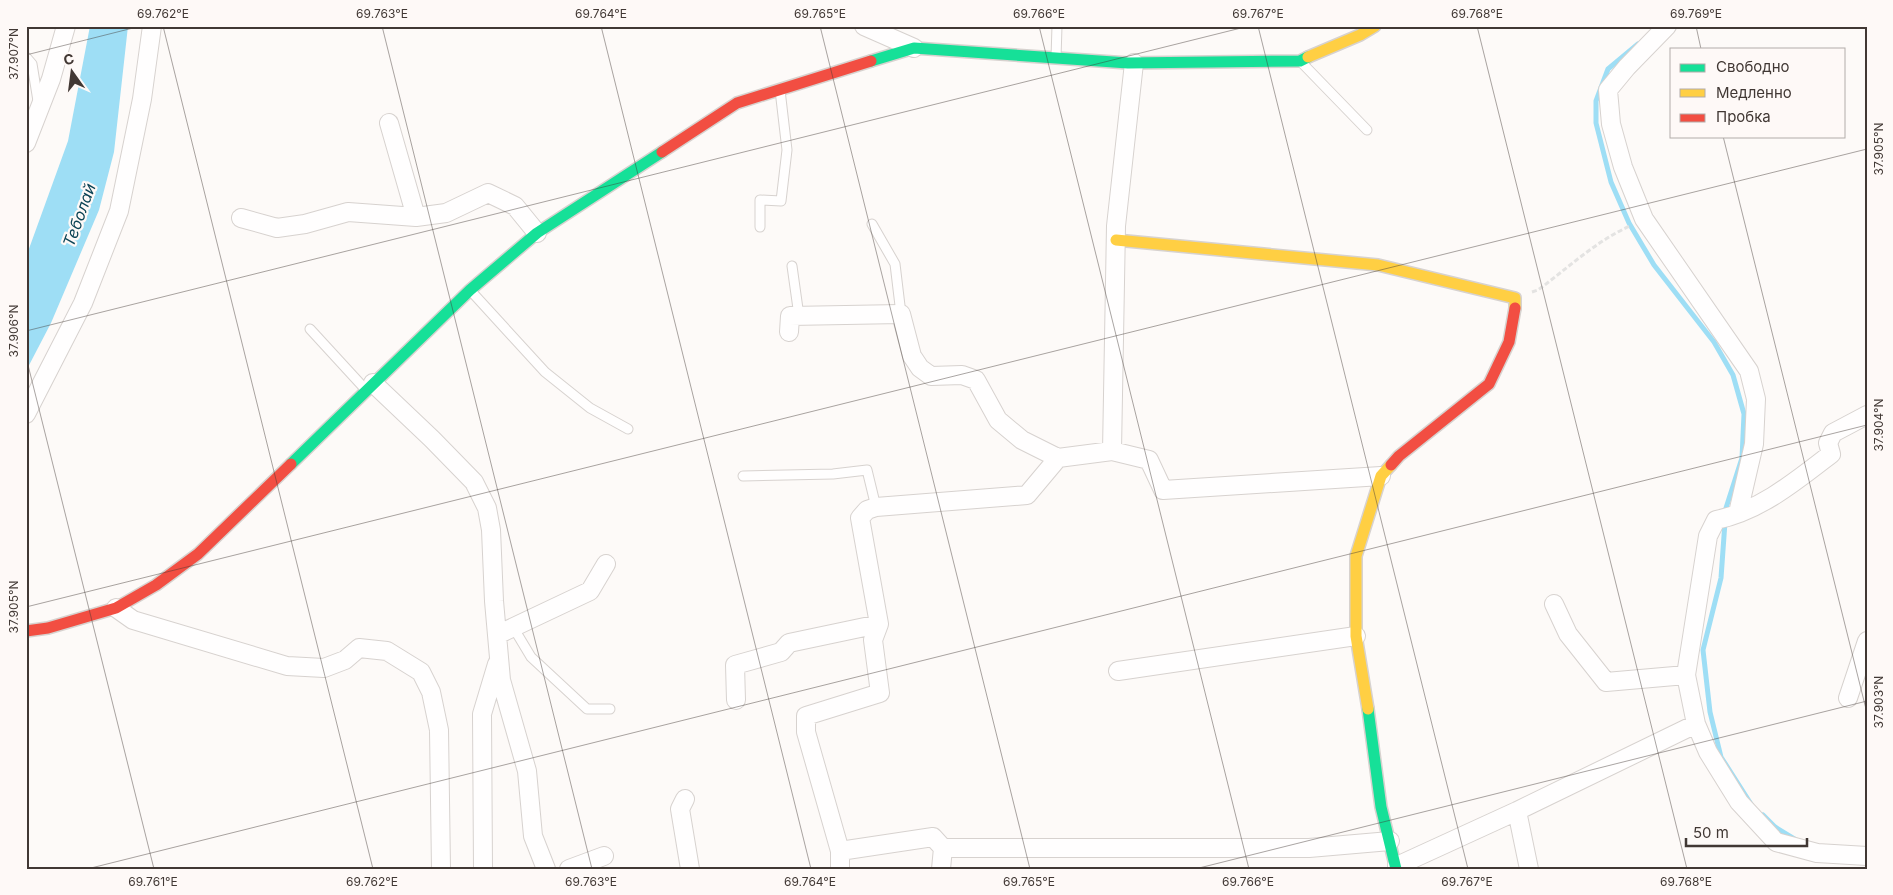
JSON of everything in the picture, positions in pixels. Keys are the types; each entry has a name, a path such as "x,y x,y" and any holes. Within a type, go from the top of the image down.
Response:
{"street":[{"path":"26,143 51,79 66,26"},
{"path":"26,414 83,303 118,211 142,100 152,26"},
{"path":"864,26 914,48 1134,63 1300,61 1364,29"},
{"path":"1667,26 1626,67 1608,90 1611,124 1623,167 1644,219 1749,371 1756,399 1754,444 1728,517"},
{"path":"26,631 48,628 116,608 156,586 198,554 470,290 537,233 737,103 914,48"},
{"path":"1112,451 1116,226 1134,63"},
{"path":"389,123 416,217"},
{"path":"241,218 277,228 306,224 348,212 416,217 446,213 488,193 515,206 537,233"},
{"path":"1116,240 1378,265 1515,298 1515,315 1509,342 1489,384 1399,456 1381,476 1356,556 1356,636 1373,739 1381,807 1396,867 1517,811 1696,724"},
{"path":"789,332 790,316 900,314 912,356 920,368 931,376 962,375 976,380 998,420 1022,440 1058,458 1112,451 1149,460 1162,490 1381,476"},
{"path":"369,387 432,439 474,482 486,508 491,530 501,680 527,770 533,836 546,869"},
{"path":"1867,414 1833,433 1828,443 1830,454 1778,495 1728,517 1708,536 1686,676 1696,724 1708,752 1739,802 1776,842 1817,853 1867,856"},
{"path":"840,869 840,851 806,732 806,716 880,693 873,640 879,624 860,518 867,510 876,507 1027,495 1058,458"},
{"path":"497,635 590,591 606,564"},
{"path":"1554,604 1568,634 1606,682 1686,676"},
{"path":"116,608 134,620 287,666 324,668 345,660 359,648 388,651 421,672 431,692 439,730 441,869"},
{"path":"736,700 735,665 780,652 789,643 879,624"},
{"path":"1118,671 1356,636"},
{"path":"1848,698 1867,641"},
{"path":"483,869 482,714 499,657"},
{"path":"684,799 680,809 690,869"},
{"path":"1517,811 1529,869"},
{"path":"840,851 933,837 943,848 941,869"},
{"path":"943,848 1309,848 1390,841"},
{"path":"569,869 604,856"}],"lane":[{"path":"1056,58 1057,26"},
{"path":"26,57 32,64 40,109"},
{"path":"1300,61 1367,130"},
{"path":"760,227 760,200 782,201 787,150 780,90"},
{"path":"872,224 895,264 900,314"},
{"path":"792,266 799,316"},
{"path":"470,290 544,372 590,408 628,429"},
{"path":"310,329 369,387"},
{"path":"743,476 833,474 867,470 876,507"},
{"path":"514,627 531,657 587,709 610,709"}],"path":[{"path":"1515,298 1538,290 1592,248 1627,227"}],"water":[{"name":"Теболай","path":"90,26 128,26 114,152 99,210 51,323 26,371 26,257 68,141"}],"waterway":[{"path":"1638,44 1608,69 1596,101 1596,123 1611,182 1629,223 1654,265 1714,342 1733,375 1744,414 1742,458 1726,508 1721,578 1703,650 1710,712 1721,757 1751,804"},
{"path":"1763,815 1775,827 1796,840"}],"traffic: fast":[{"path":"871,61 914,48 1128,63 1300,61 1308,57"},
{"path":"291,464 470,290 537,233 662,152"},
{"path":"1368,709 1381,807 1396,869"}],"traffic: slow":[{"path":"1308,57 1360,35 1375,26"},
{"path":"1116,240 1378,265 1515,298 1515,308"},
{"path":"1368,709 1356,636 1356,556 1381,476 1391,465"}],"traffic: jam":[{"path":"662,152 737,103 871,61"},
{"path":"1391,465 1399,456 1489,384 1509,342 1515,308"},
{"path":"26,631 48,628 116,608 156,585 198,554 291,464"}]}
